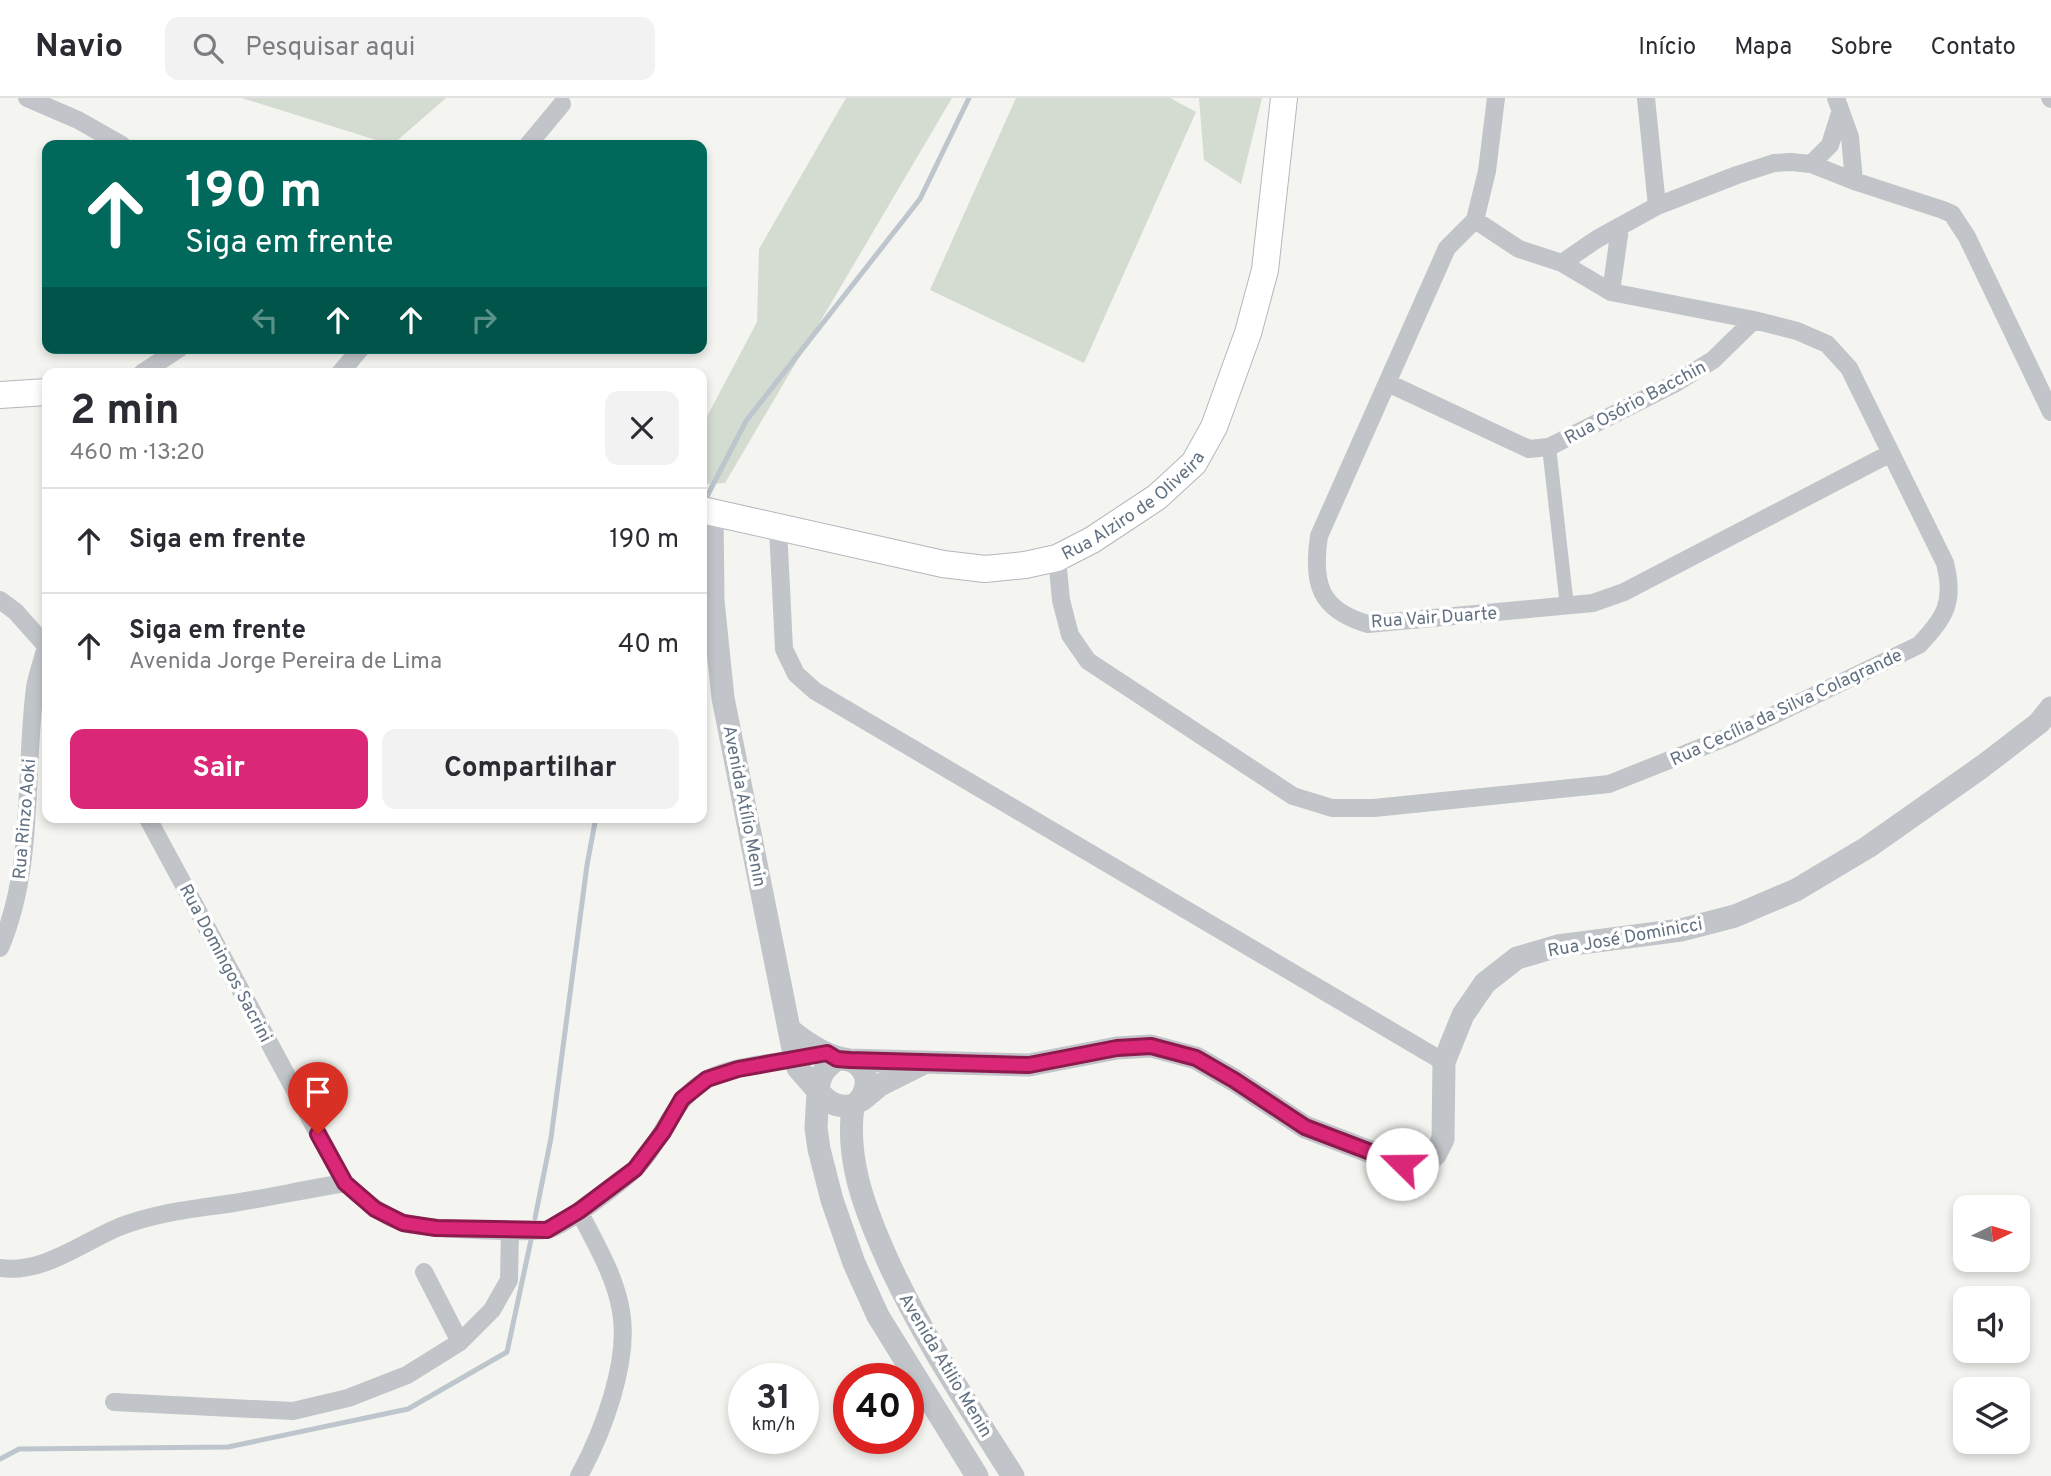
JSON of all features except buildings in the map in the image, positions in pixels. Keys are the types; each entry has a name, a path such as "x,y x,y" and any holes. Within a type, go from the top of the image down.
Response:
{"main road":[{"name":"Rua Alziro de Oliveira","path":"707,511 943,564 985,569 1057,558 1092,540 1157,497 1194,463 1213,427 1248,333 1265,270 1284,98"},
{"path":"7,398 42,393"}],"street":[{"path":"27,98 78,120 113,140"},
{"path":"1475,220 1487,171 1496,98"},
{"path":"1646,98 1657,206"},
{"path":"532,140 562,104"},
{"path":"1811,164 1830,145 1838,105"},
{"path":"1838,105 1850,137 1854,181"},
{"path":"1563,263 1657,206 1760,166 1791,162 1811,164 1952,214 1967,237 2051,412"},
{"name":"Rua Cecília da Silva Colagrande","path":"1057,558 1061,600 1070,635 1088,661 1293,796 1332,807 1374,808 1609,784 1730,736 1919,645 1940,622 1949,598 1949,578 1945,563 1849,368 1827,344 1797,331 1754,320 1611,292 1563,263 1519,249 1475,220"},
{"name":"Rua Vair Duarte","path":"1475,220 1447,248 1319,536 1316,558 1318,583 1329,603 1347,618 1368,624 1593,603 1624,592 1891,453"},
{"path":"1611,292 1620,228"},
{"name":"Rua Osório Bacchin","path":"1388,383 1530,449 1549,447 1674,384 1713,360 1754,320"},
{"path":"150,368 171,354"},
{"path":"344,368 356,354"},
{"path":"1549,447 1567,606"},
{"name":"Avenida Atílio Menin","path":"707,511 723,698 795,1059 798,1069 818,1091"},
{"path":"0,1268 34,1268 119,1228 161,1213 345,1183 375,1209 403,1223 436,1228 547,1230 579,1211 635,1169 663,1132 682,1099 707,1079 738,1069 795,1059 838,1057 1029,1065 1117,1048 1151,1046 1196,1058 1305,1127 1402,1164 1422,1165 1435,1155 1443,1139 1444,1062 816,691 796,674 784,649 778,528"},
{"path":"0,600 16,612 42,641"},
{"name":"Rua Rinzo Aoki","path":"0,948 10,925 22,873 35,685 42,663"},
{"name":"Rua José Dominicci","path":"1444,1062 1463,1015 1485,983 1517,958 1559,946 1681,930 1735,916 1796,890 1868,847 1983,766 2039,723 2051,708"},
{"name":"Rua Domingos Sacrini","path":"150,823 345,1183"},
{"path":"790,1031 806,1043 838,1057"},
{"path":"838,1057 824,1068 819,1078 818,1091 826,1101 838,1107 858,1103 880,1085 928,1061"},
{"name":"Avenida Atilio Menin","path":"838,1057 863,1068 867,1080 866,1092 858,1103 851,1136 860,1196 902,1295 1013,1476"},
{"name":"Avenida Atilio Menin","path":"818,1091 816,1128 819,1149 832,1200 854,1263 878,1316 977,1476"},
{"path":"579,1211 610,1271 621,1311 623,1351 610,1402 579,1476"},
{"path":"114,1402 293,1411 348,1398 407,1375 460,1342 492,1310 509,1280 510,1230"},
{"path":"424,1272 460,1342"}],"shaded area":[{"path":"242,98 446,98 398,140 376,140"},
{"path":"846,98 952,98 725,483 707,484 707,417 757,322 759,249"},
{"path":"1016,98 1170,98 1196,112 1084,363 930,290"},
{"path":"1199,98 1262,98 1241,184 1204,160"}],"waterway":[{"path":"707,496 746,421 920,199 969,98"},
{"path":"535,1218 551,1138 595,823"},
{"path":"0,1459 19,1449 228,1447 408,1409 507,1352 531,1240"}],"route":[{"path":"318,1134 345,1183 375,1209 403,1223 436,1228 547,1230 579,1211 635,1169 663,1132 682,1099 707,1079 738,1069 827,1053 837,1059 850,1060 1029,1065 1117,1048 1151,1046 1196,1058 1305,1127 1402,1164"}]}
